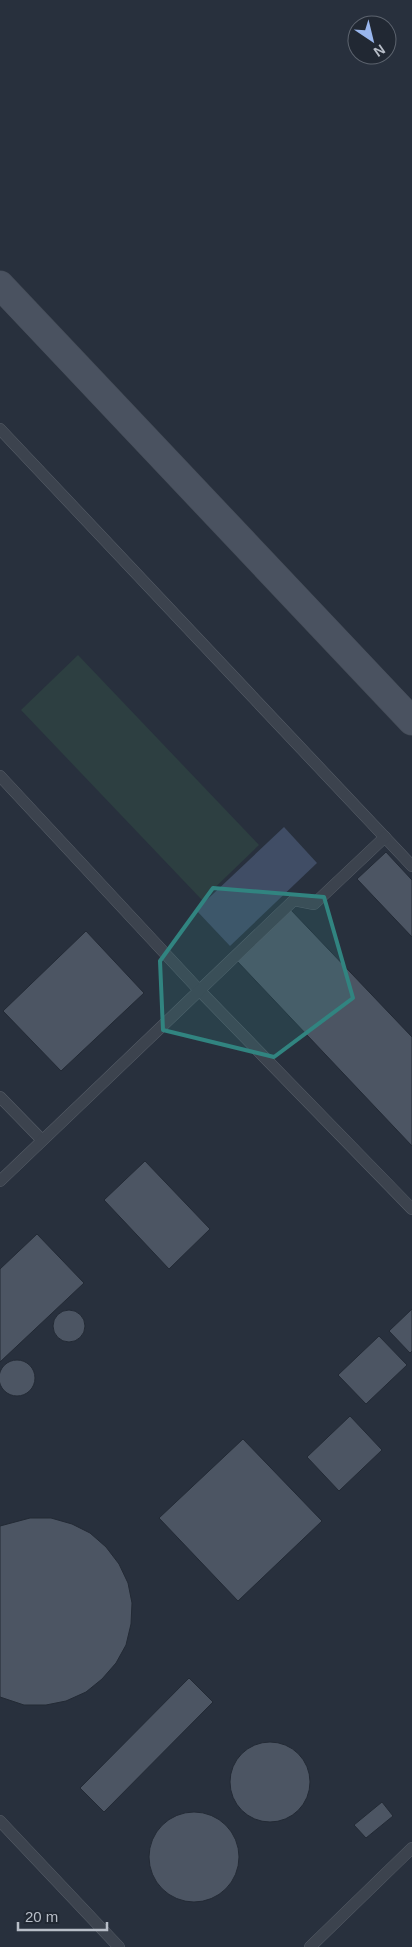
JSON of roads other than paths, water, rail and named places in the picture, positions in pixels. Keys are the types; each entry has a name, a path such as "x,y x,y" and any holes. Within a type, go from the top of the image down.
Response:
{"street":[{"path":"0,285 412,721"}],"lane":[{"path":"0,429 412,866"},
{"path":"0,776 199,990 412,1209"},
{"path":"0,1181 294,900 314,904 384,837"},
{"path":"0,1097 42,1140"},
{"path":"0,1821 119,1947"},
{"path":"310,1947 412,1848"}],"water":[{"path":"284,827 317,863 230,946 196,910"}]}
